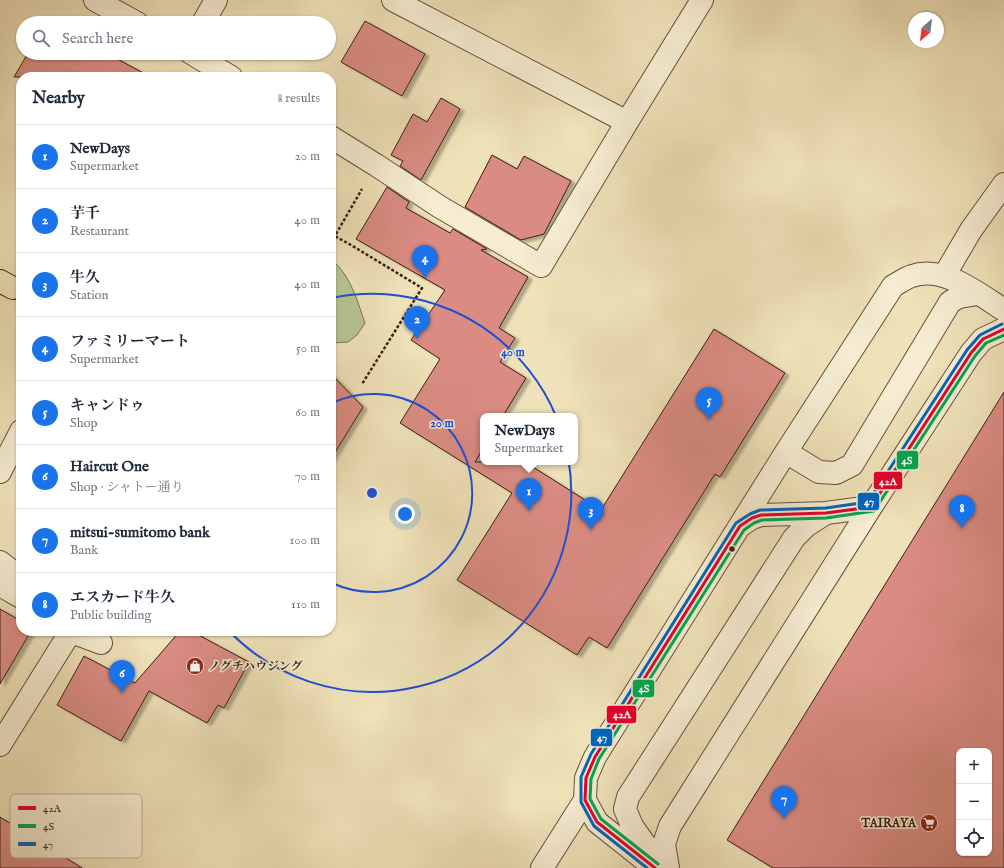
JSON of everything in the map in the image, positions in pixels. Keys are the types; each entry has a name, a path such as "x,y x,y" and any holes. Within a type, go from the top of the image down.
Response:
{"street":[{"path":"95,0 124,16"},
{"path":"206,16 216,0"},
{"path":"393,0 627,122"},
{"path":"336,140 376,164 440,207 541,266 702,0"},
{"path":"203,60 223,72"},
{"path":"944,276 971,230 1004,184"},
{"path":"542,868 585,800 586,778 595,757 892,286 912,276 927,274 944,276 1004,310"},
{"path":"786,452 819,472 836,473 852,465 950,302 959,296 978,294"},
{"path":"668,868 664,844 670,826 970,353 983,339 1004,329"},
{"path":"0,472 16,441"},
{"path":"740,526 752,518 761,515 826,513 871,507"},
{"path":"662,868 632,826 625,809 628,797 725,648 794,538 806,526 826,513"},
{"path":"0,562 16,560"},
{"path":"0,562 16,574"},
{"path":"0,585 16,594"},
{"path":"0,745 7,720 66,636"},
{"path":"83,636 101,643"},
{"path":"585,800 597,822 655,868"}],"path":[{"path":"336,234 376,164"},
{"path":"336,237 422,288 362,384"}],"green space":[{"path":"336,264 344,273 356,297 365,323 357,335 348,342 336,343"}],"building":[{"path":"365,21 425,54 402,96 341,62"},
{"path":"24,60 119,60 142,72 17,72"},
{"path":"441,98 460,109 421,180 400,166 403,161 391,155 413,114 427,122"},
{"path":"492,155 517,169 524,156 571,181 544,234 521,240 465,207"},
{"path":"387,187 409,202 406,208 450,233 453,229 487,249 481,250 528,277 499,328 515,338 500,362 526,378 505,413 480,413 480,454 475,462 480,462 480,465 530,465 601,510 714,329 785,373 720,477 715,474 607,648 589,637 577,655 457,580 512,493 400,423 440,359 411,340 445,290 356,239"},
{"path":"336,379 363,407 336,451"},
{"path":"1004,392 1004,868 773,868 727,840"},
{"path":"0,609 16,618 16,636 28,636 0,684"},
{"path":"176,636 200,636 249,662 224,708 218,705 207,723 149,691 121,741 57,705 84,656 135,683"},
{"path":"0,817 10,823 10,858 66,858 82,868 0,868"}],"transit line":[{"name":"47","path":"647,868 594,826 581,802 581,777 591,754 736,523 750,514 760,510 826,508 868,502 967,350 980,335 1002,324"},
{"name":"42A","path":"655,868 597,822 585,800 586,778 595,757 740,526 752,518 761,515 826,513 871,507 971,353 983,339 1004,329"},
{"name":"4S","path":"658,864 601,819 590,799 591,779 599,759 744,530 754,523 762,520 826,518 874,511 975,356 986,343 1004,335"}],"place":[{"name":"ファミリーマート","path":"425,278"},
{"name":"芋千","path":"417,339"},
{"name":"キャンドゥ","path":"709,420"},
{"name":"NewDays","path":"529,511"},
{"name":"エスカード牛久","path":"962,528"},
{"name":"牛久","path":"591,530"},
{"name":"ノグチハウジング","path":"195,666"},
{"name":"Haircut One","path":"122,693"},
{"name":"mitsui-sumitomo bank","path":"784,819"},
{"name":"TAIRAYA","path":"929,823"}]}
